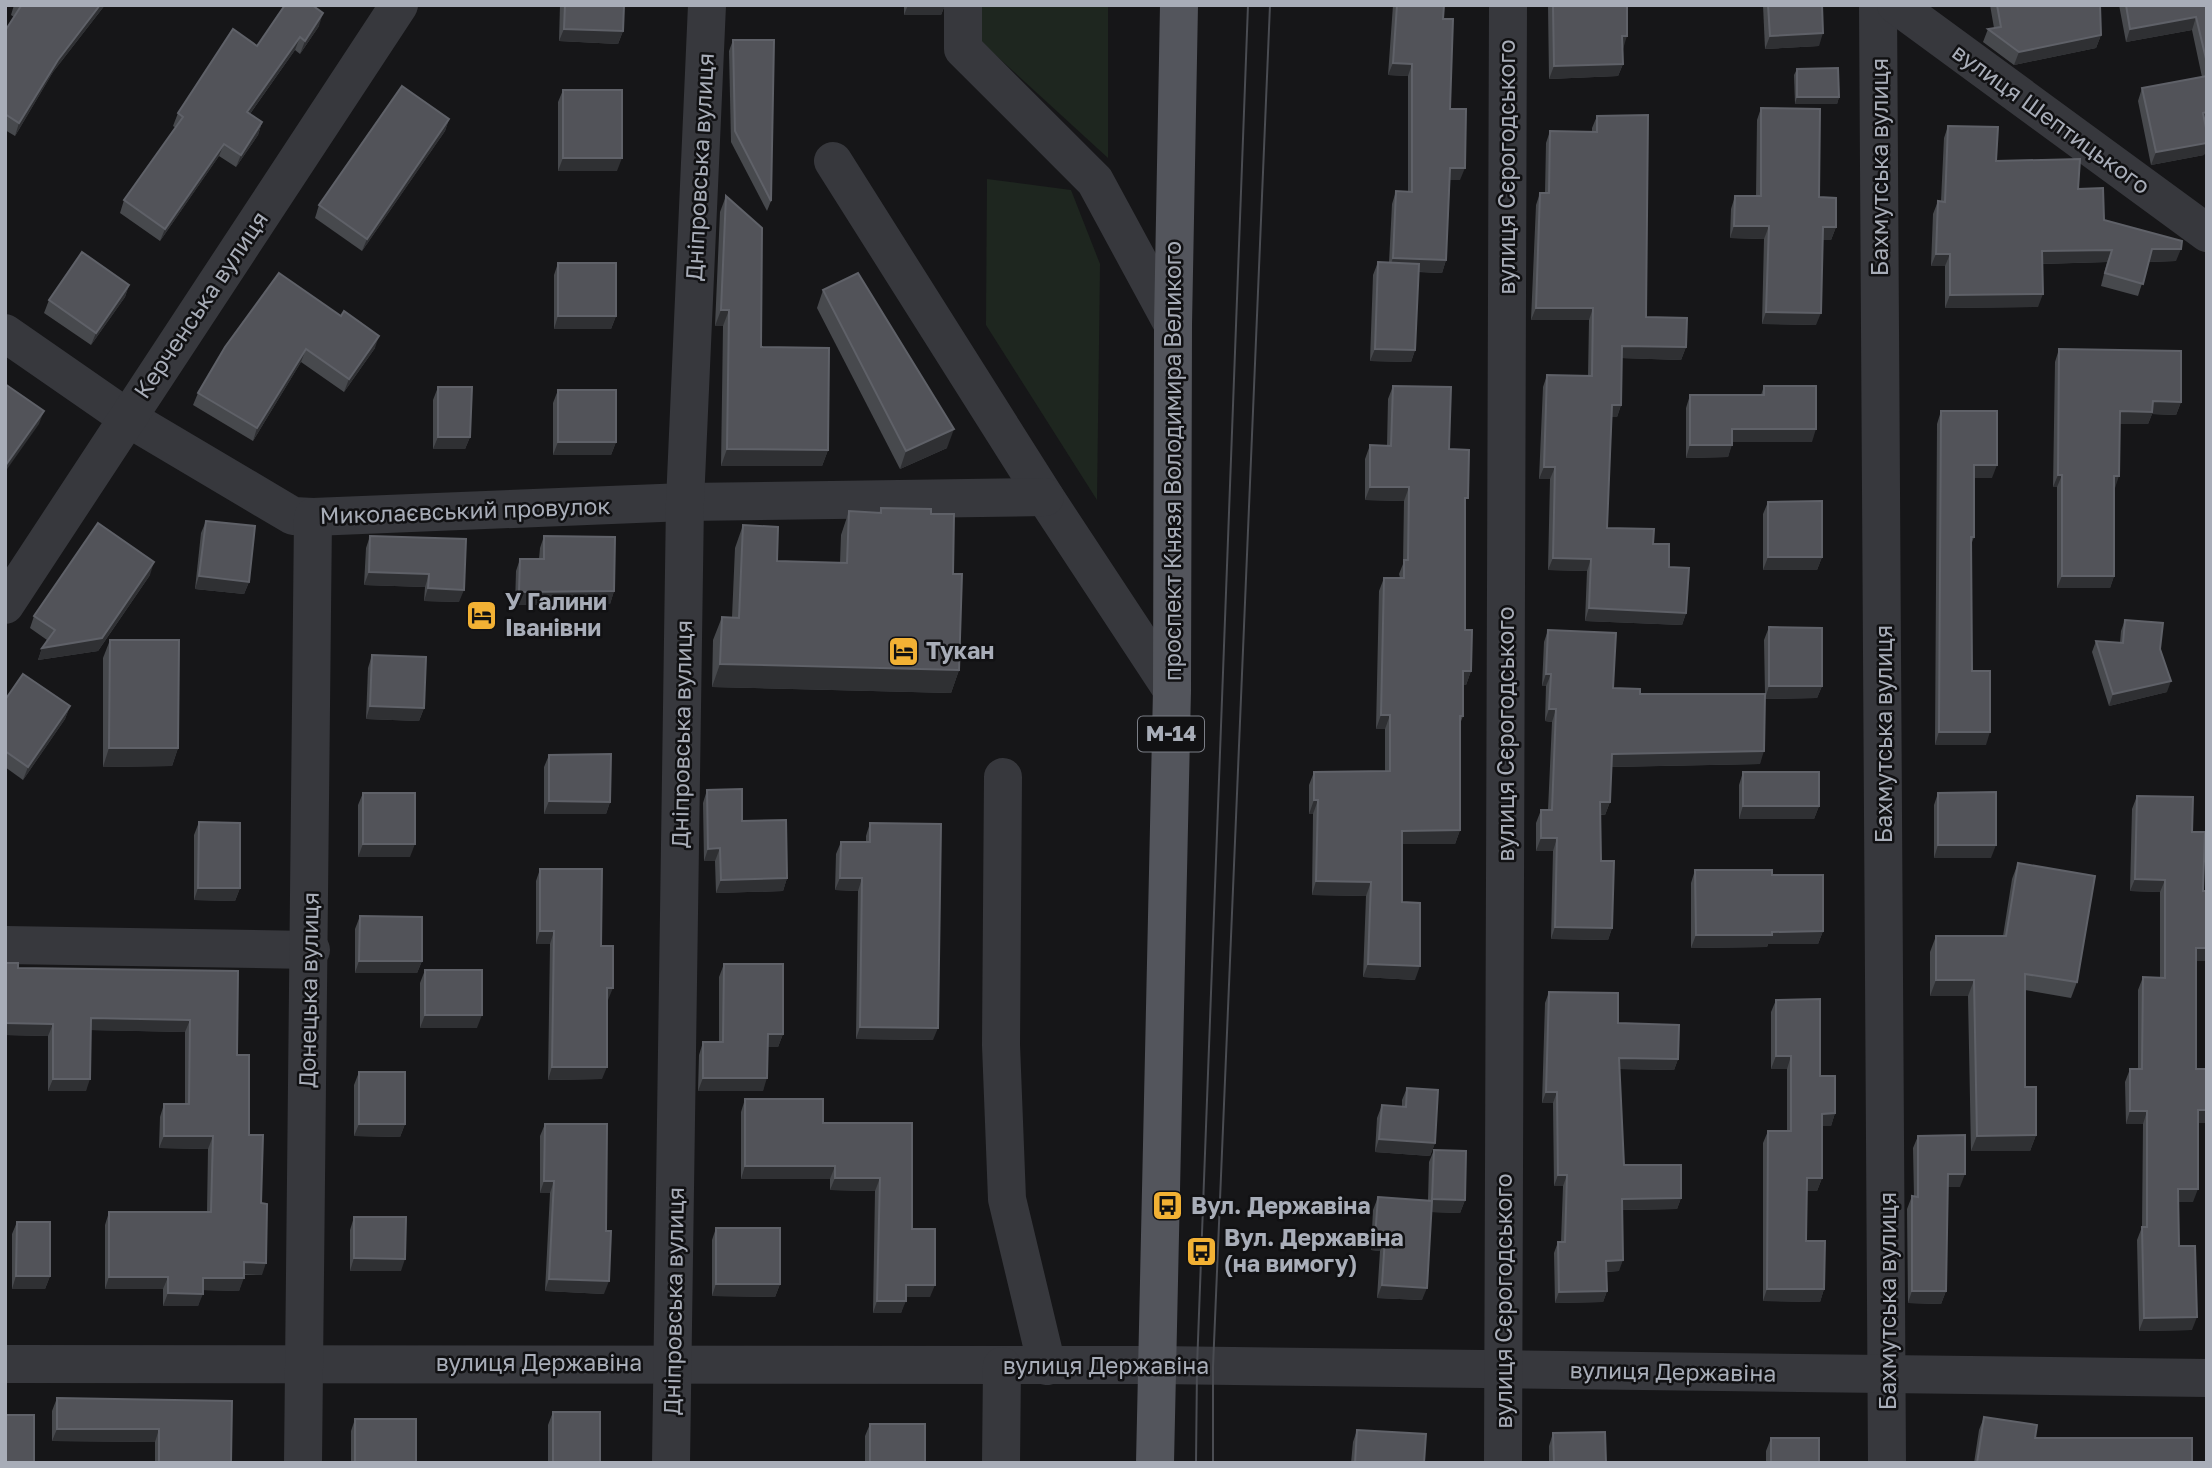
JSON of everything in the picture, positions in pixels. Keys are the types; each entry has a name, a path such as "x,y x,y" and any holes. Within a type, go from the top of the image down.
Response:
{"main road":[{"name":"проспект Князя Володимира Великого","path":"1155,1463 1172,690 1173,325 1179,5"}],"street":[{"name":"Керченська вулиця","path":"5,605 399,5"},
{"name":"Дніпровська вулиця","path":"671,1463 685,502 707,5"},
{"path":"963,5 963,49 1095,181 1173,325"},
{"name":"вулиця Сєрогодського","path":"1503,1463 1508,5"},
{"name":"Бахмутська вулиця","path":"1878,5 1889,1375 1887,1463"},
{"name":"вулиця Шептицького","path":"1896,5 2207,233"},
{"path":"833,161 1045,497 1172,690"},
{"name":"Миколаєвський провулок","path":"5,333 126,417 293,516 685,502 1045,497"},
{"name":"Донецька вулиця","path":"303,1463 311,950 313,517"},
{"path":"1003,777 1001,1045 1007,1199 1047,1367"},
{"path":"5,945 311,950"},
{"name":"вулиця Державіна","path":"5,1364 673,1362 2207,1378"},
{"path":"1001,1463 1002,1366"}],"shaded area":[{"path":"978,5 1108,5 1108,158 978,39"},
{"path":"987,179 1071,190 1100,264 1097,500 986,325"}],"building":[{"path":"20,5 100,5 58,60 19,123 5,114 5,31"},
{"path":"285,5 312,5 323,13 305,41 300,37 247,112 262,122 241,155 224,144 165,229 124,200 183,117 178,113 233,29 257,46"},
{"path":"565,5 624,5 623,31 564,29"},
{"path":"1397,5 1444,5 1443,19 1453,19 1450,109 1466,109 1465,168 1450,168 1446,260 1393,258 1396,191 1412,192 1412,64 1393,63"},
{"path":"1553,5 1627,5 1627,36 1622,36 1623,64 1554,66"},
{"path":"1768,5 1822,5 1823,33 1770,36"},
{"path":"1997,5 2100,5 2101,35 2019,52 1988,29 2001,27"},
{"path":"2126,5 2207,5 2207,63 2196,17 2130,29"},
{"path":"733,40 774,40 771,201 735,131"},
{"path":"1838,68 1839,97 1797,97 1797,69"},
{"path":"2207,76 2207,112 2203,113 2207,143 2156,152 2142,88"},
{"path":"402,86 449,119 367,239 319,205"},
{"path":"563,90 622,90 622,158 563,158"},
{"path":"1761,108 1820,109 1819,197 1836,198 1836,227 1823,227 1821,313 1766,312 1769,226 1734,226 1735,196 1761,196"},
{"path":"1648,115 1646,317 1687,318 1686,347 1622,346 1621,405 1612,405 1607,528 1654,529 1653,544 1669,544 1669,567 1689,568 1686,613 1589,608 1591,559 1553,558 1555,467 1544,467 1547,375 1592,376 1593,308 1536,308 1540,193 1549,193 1550,131 1597,132 1597,116"},
{"path":"1948,126 1998,127 1996,161 2080,159 2078,189 2103,188 2104,220 2182,241 2181,249 2152,249 2143,284 2105,273 2112,250 2042,251 2043,294 1950,295 1950,254 1936,254 1938,201 1945,202"},
{"path":"726,196 762,228 761,347 829,348 828,450 727,449 729,310 721,310"},
{"path":"82,252 129,285 96,333 49,300"},
{"path":"1378,262 1419,264 1415,350 1375,349"},
{"path":"558,263 616,263 616,316 558,316"},
{"path":"279,273 341,316 344,311 379,336 349,379 306,349 257,428 198,393 225,347"},
{"path":"858,273 954,429 906,451 823,290"},
{"path":"2059,349 2181,351 2181,402 2153,401 2152,412 2120,411 2119,476 2114,476 2114,576 2062,576 2062,475 2058,475"},
{"path":"5,384 44,411 5,466"},
{"path":"1393,386 1451,387 1449,449 1469,450 1468,498 1465,498 1465,630 1472,630 1471,671 1463,671 1463,716 1460,716 1460,830 1402,831 1402,902 1420,903 1420,966 1368,964 1371,882 1316,881 1318,800 1314,800 1314,772 1390,771 1390,715 1381,715 1384,578 1404,578 1404,560 1408,560 1409,487 1370,487 1370,445 1391,446"},
{"path":"1764,386 1816,386 1816,429 1732,429 1732,445 1690,445 1690,395 1764,395"},
{"path":"438,387 472,387 470,437 438,437"},
{"path":"558,390 616,390 616,442 558,442"},
{"path":"1941,411 1997,411 1997,465 1974,465 1974,537 1971,537 1972,671 1990,671 1990,732 1939,732"},
{"path":"1822,501 1822,557 1768,557 1768,502"},
{"path":"881,508 931,509 931,514 954,514 953,574 962,574 959,670 720,664 722,617 739,618 743,525 778,527 777,561 847,563 849,511 881,513"},
{"path":"206,521 255,526 249,582 199,576"},
{"path":"98,523 154,562 102,638 42,648 55,630 34,616"},
{"path":"370,536 466,539 464,590 428,588 429,574 369,572"},
{"path":"544,536 615,537 614,591 519,592 520,559 544,559"},
{"path":"2125,620 2163,623 2160,649 2171,681 2113,694 2096,641 2123,643"},
{"path":"1769,627 1822,628 1822,686 1769,686"},
{"path":"1548,630 1616,633 1613,688 1640,689 1640,694 1765,694 1764,751 1612,754 1610,802 1600,802 1601,861 1614,861 1612,928 1555,927 1557,838 1541,838 1541,810 1552,810 1556,709 1549,709 1551,674 1546,674"},
{"path":"110,640 179,640 178,748 109,748"},
{"path":"372,655 426,657 424,708 370,706"},
{"path":"23,674 70,706 28,767 5,751 5,700"},
{"path":"611,754 610,802 549,801 549,755"},
{"path":"1743,772 1819,772 1819,806 1743,806"},
{"path":"742,789 742,821 786,820 787,878 721,880 720,848 708,849 707,790"},
{"path":"1996,792 1996,845 1938,845 1938,793"},
{"path":"363,793 415,793 415,844 363,844"},
{"path":"2137,796 2193,797 2192,832 2205,832 2203,891 2207,891 2207,948 2196,948 2196,1069 2207,1069 2207,1110 2198,1110 2198,1189 2178,1189 2179,1246 2195,1246 2197,1317 2144,1318 2142,1227 2147,1227 2147,1111 2130,1111 2130,1069 2142,1069 2143,977 2165,978 2165,880 2135,879"},
{"path":"199,822 240,823 240,888 198,888"},
{"path":"870,823 941,824 938,1028 860,1027 862,878 840,878 841,842 870,842"},
{"path":"2018,863 2095,876 2077,982 2025,974 2025,1087 2036,1087 2036,1135 1977,1136 1974,980 1936,980 1936,936 2006,936"},
{"path":"540,869 602,869 601,946 613,946 613,988 607,988 607,1067 552,1067 554,931 540,931"},
{"path":"1695,870 1772,870 1772,875 1823,875 1823,931 1772,932 1772,935 1696,935"},
{"path":"360,916 422,917 422,961 359,961"},
{"path":"5,963 18,963 18,968 238,971 237,1055 249,1055 249,1135 263,1135 261,1203 267,1204 266,1263 244,1262 244,1278 203,1278 203,1294 168,1293 168,1277 109,1277 109,1212 211,1212 213,1136 164,1136 164,1104 189,1104 190,1020 91,1018 90,1079 53,1079 53,1024 5,1023"},
{"path":"724,964 783,964 783,1034 768,1034 767,1078 703,1078 703,1042 723,1042"},
{"path":"425,970 482,970 482,1015 425,1015"},
{"path":"1549,992 1618,993 1618,1023 1679,1025 1678,1059 1619,1058 1624,1165 1681,1165 1681,1198 1622,1199 1623,1260 1606,1261 1607,1291 1559,1292 1558,1242 1565,1242 1567,1175 1558,1175 1557,1092 1546,1092"},
{"path":"1820,999 1820,1076 1835,1076 1835,1113 1822,1114 1822,1178 1807,1178 1806,1241 1825,1241 1824,1289 1767,1289 1768,1131 1791,1131 1791,1056 1776,1056 1776,1000"},
{"path":"359,1072 405,1072 405,1124 359,1124"},
{"path":"1407,1088 1438,1090 1435,1143 1379,1139 1382,1105 1406,1107"},
{"path":"745,1099 823,1099 823,1123 912,1123 912,1229 935,1229 935,1285 906,1285 906,1301 877,1301 880,1178 835,1178 835,1166 745,1166"},
{"path":"545,1124 607,1124 606,1231 611,1231 609,1281 549,1279 554,1181 544,1181"},
{"path":"1965,1135 1965,1174 1948,1174 1946,1291 1912,1291 1912,1196 1918,1197 1918,1136"},
{"path":"1434,1150 1466,1151 1465,1200 1432,1199"},
{"path":"1378,1197 1432,1201 1427,1288 1382,1285 1385,1238 1375,1238"},
{"path":"354,1217 406,1217 405,1259 354,1258"},
{"path":"17,1222 50,1222 50,1276 16,1276"},
{"path":"716,1228 780,1228 780,1284 716,1284"},
{"path":"57,1398 232,1401 231,1463 159,1463 159,1429 57,1429"},
{"path":"553,1412 600,1412 600,1463 553,1463"},
{"path":"5,1415 34,1415 34,1463 5,1463"},
{"path":"1984,1417 2037,1425 2035,1438 2192,1438 2192,1463 1977,1463"},
{"path":"355,1419 416,1419 416,1463 355,1463"},
{"path":"870,1424 925,1424 925,1463 870,1463"},
{"path":"1357,1430 1426,1434 1424,1463 1355,1463"},
{"path":"1605,1432 1606,1463 1554,1463 1553,1433"},
{"path":"1771,1438 1819,1438 1819,1463 1771,1463"}],"tram line":[{"path":"1196,1463 1197,1367 1248,5"},
{"path":"1213,1463 1213,1367 1270,5"}],"place":[{"name":"У Галини Іванівни","path":"482,615"},
{"name":"Тукан","path":"903,651"},
{"name":"Вул. Державіна","path":"1168,1206"},
{"name":"Вул. Державіна (на вимогу)","path":"1201,1251"}]}
